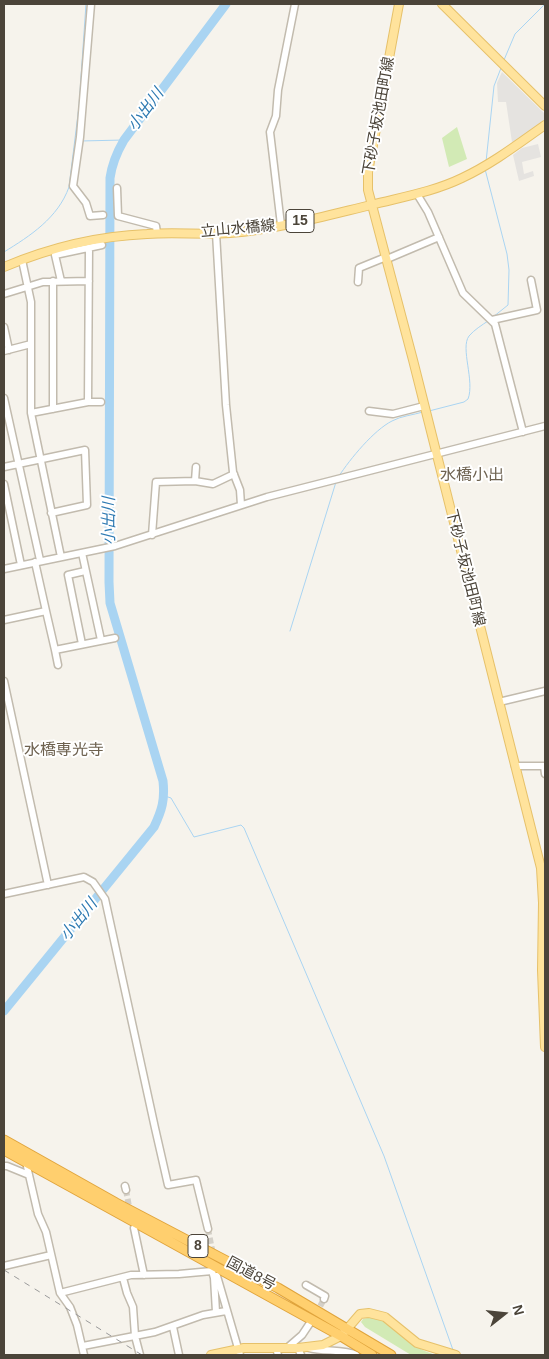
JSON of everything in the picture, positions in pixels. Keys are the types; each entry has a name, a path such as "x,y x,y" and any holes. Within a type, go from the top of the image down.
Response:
{"highway":[{"name":"国道8号","path":"4,1140 116,1203 278,1288 391,1355"},
{"name":"国道8号","path":"4,1150 341,1336 372,1355"}],"main road":[{"name":"下砂子坂池田町線","path":"399,4 368,172 368,190 387,258 515,766 543,868 542,970 545,1047"},
{"path":"442,4 545,106"},
{"name":"立山水橋線","path":"4,267 68,245 102,242 114,237 157,233 216,233 281,226 417,194 461,179 480,169 545,125"},
{"path":"211,1355 240,1352 277,1352 288,1348 299,1352 308,1347 323,1345 341,1336 360,1314 369,1313 385,1317 417,1343 455,1355"}],"street":[{"path":"91,4 80,138 72,186 86,203 90,216 103,215"},
{"path":"281,226 270,132 276,116 278,90 295,4"},
{"path":"117,188 118,216 156,226 157,233"},
{"path":"417,194 439,237 462,293 495,324 523,432"},
{"path":"216,233 226,405 234,474 240,490 241,504"},
{"path":"358,282 358,268 439,237"},
{"path":"61,281 56,255 89,248 102,242"},
{"path":"88,402 89,248"},
{"path":"22,260 32,302 31,413 61,556"},
{"path":"492,320 537,310 531,280"},
{"path":"4,294 28,286 53,281 88,281"},
{"path":"53,281 53,409"},
{"path":"4,327 6,350 32,344"},
{"path":"4,398 58,665"},
{"path":"31,413 88,402 101,402"},
{"path":"369,411 392,414 424,406"},
{"path":"4,569 115,546 241,504 545,426"},
{"path":"4,467 85,450 86,505 52,513"},
{"path":"195,481 196,467"},
{"path":"152,535 156,482 195,481 213,484 234,474"},
{"path":"4,484 21,565"},
{"path":"82,553 101,640"},
{"path":"82,644 68,575 86,571"},
{"path":"4,620 46,611"},
{"path":"55,650 115,638"},
{"path":"4,681 48,885"},
{"path":"499,702 545,691"},
{"path":"515,766 544,766 545,774"},
{"path":"4,894 84,877 93,882 106,899 154,1128 168,1185 196,1180 208,1229"},
{"path":"26,1162 38,1214 46,1232 60,1293 70,1307 83,1346 84,1355"},
{"path":"4,1166 29,1175"},
{"path":"134,1228 144,1274"},
{"path":"4,1266 51,1255"},
{"path":"60,1293 144,1274 179,1274 212,1271 216,1312"},
{"path":"217,1276 226,1311 240,1352"},
{"path":"123,1278 127,1293 134,1307 134,1336 140,1355"},
{"path":"306,1285 326,1296 324,1299"},
{"path":"83,1346 156,1332 203,1315 226,1311"},
{"path":"288,1348 302,1335 310,1323"},
{"path":"173,1327 179,1355"},
{"path":"308,1347 319,1351 353,1354"}],"green space":[{"path":"457,127 467,159 449,167 442,138"},
{"path":"371,1317 396,1329 412,1343 436,1355 411,1355 365,1327 361,1322 363,1319"}],"shaded area":[{"path":"502,72 545,114 545,121 517,141 512,142 506,102 498,102 497,83"},
{"path":"538,144 541,157 522,162 524,174 533,171 534,176 519,181 513,155 522,148"}],"waterway":[{"path":"4,252 42,225 58,208 69,187 79,106 86,4"},
{"name":"小出川","path":"4,1011 154,827 162,805 164,794 163,781 110,603 110,178 115,158 124,140 226,4"},
{"path":"504,60 515,34 545,4"},
{"path":"486,162 494,86 501,68"},
{"path":"81,141 124,140"},
{"path":"485,169 507,254 509,270 508,305 493,317"},
{"path":"429,411 464,402 468,399 470,383 467,341 471,334 488,321"},
{"path":"339,476 363,446 385,425 399,418 423,412"},
{"path":"290,631 336,482"},
{"path":"165,796 171,798 194,837 241,825 244,828 384,1156 453,1350"}],"tunnel":[{"path":"126,1190 130,1212"},
{"path":"208,1229 216,1270"},
{"path":"316,1314 324,1299"}],"railway":[{"path":"4,1270 142,1355"}],"district":[{"name":"水橋小出","path":"472,476"},
{"name":"水橋専光寺","path":"64,751"}]}
